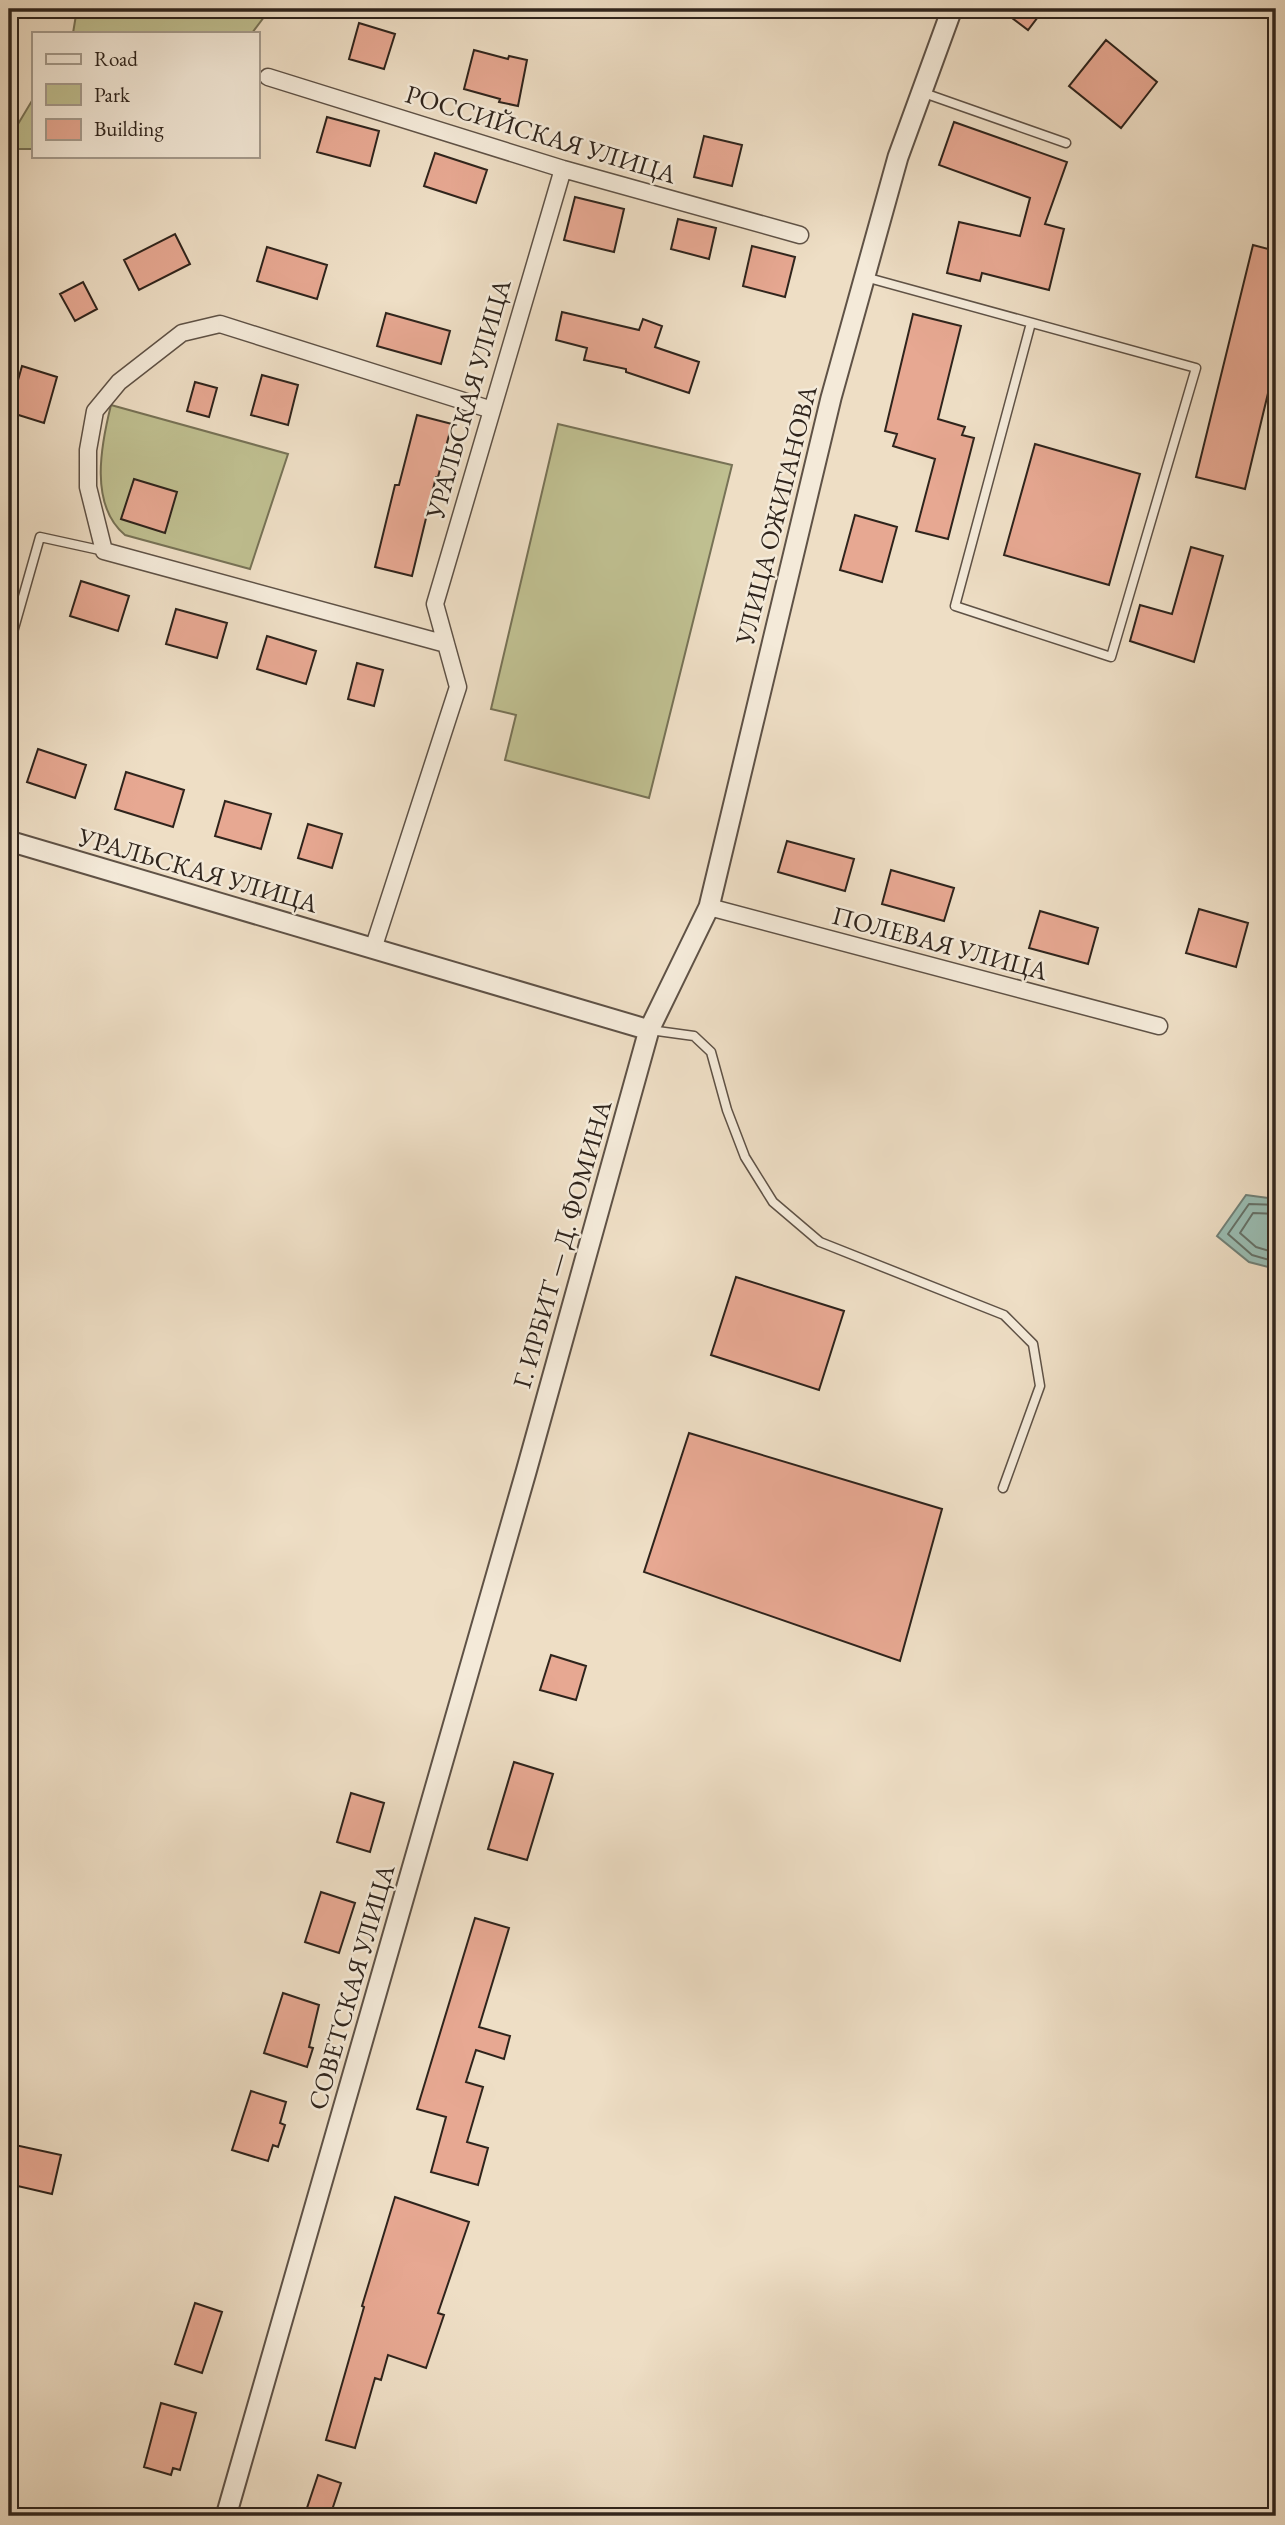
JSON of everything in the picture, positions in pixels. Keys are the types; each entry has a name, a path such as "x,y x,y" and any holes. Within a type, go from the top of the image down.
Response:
{"street":[{"name":"УЛИЦА ОЖИГАНОВА","path":"649,1030 709,907 831,398 898,157 952,9"},
{"name":"РОССИЙСКАЯ УЛИЦА","path":"268,77 563,169 800,234"},
{"name":"УРАЛЬСКАЯ УЛИЦА","path":"373,949 458,687 435,604 563,169"},
{"path":"446,644 104,551 88,487 88,450 95,411 119,382 182,333 220,324 492,410"},
{"name":"УРАЛЬСКАЯ УЛИЦА","path":"9,841 649,1030"},
{"name":"ПОЛЕВАЯ УЛИЦА","path":"709,907 1159,1026"},
{"name":"Г. ИРБИТ — Д. ФОМИНА","path":"526,1472 649,1030"},
{"name":"СОВЕТСКАЯ УЛИЦА","path":"226,2516 526,1472"}],"lane":[{"path":"921,92 1066,144"},
{"path":"865,277 1196,368 1111,657 955,606 1031,323"},
{"path":"9,646 40,537 104,551"},
{"path":"649,1030 694,1036 711,1052 727,1110 745,1157 773,1202 820,1242 1004,1315 1033,1344 1040,1386 1003,1488"}],"green space":[{"path":"77,9 270,9 253,32 73,32"},
{"path":"32,101 32,149 9,149 9,139"},
{"path":"111,405 288,454 250,569 125,535 106,508 102,491 102,456"},
{"path":"558,424 732,465 649,798 505,760 516,715 491,709"}],"water":[{"path":"1246,1195 1276,1199 1276,1269 1249,1262 1217,1236"}],"building":[{"path":"1000,9 1044,9 1028,30"},
{"path":"359,23 395,34 384,69 349,59"},
{"path":"1106,40 1157,82 1121,128 1069,86"},
{"path":"474,50 508,59 509,56 527,60 518,106 464,89"},
{"path":"327,117 379,131 370,166 317,152"},
{"path":"954,122 1067,162 1045,224 1064,229 1049,290 982,273 980,281 947,273 959,222 1020,236 1030,198 939,165"},
{"path":"704,136 742,145 732,186 694,177"},
{"path":"435,153 487,170 476,203 424,186"},
{"path":"575,197 624,209 614,252 564,240"},
{"path":"678,219 716,228 709,259 671,249"},
{"path":"175,234 190,264 139,290 124,260"},
{"path":"1253,245 1276,251 1276,360 1245,489 1196,477"},
{"path":"752,246 795,257 785,297 743,286"},
{"path":"267,247 327,265 317,299 257,281"},
{"path":"83,282 97,309 75,321 60,294"},
{"path":"562,312 639,330 643,319 662,326 655,347 699,362 689,393 626,372 626,369 584,360 587,348 556,340"},
{"path":"386,313 450,331 441,364 377,346"},
{"path":"913,314 961,326 938,419 965,427 962,435 974,438 948,539 916,531 935,459 893,446 897,434 885,431"},
{"path":"22,366 57,377 44,423 9,412"},
{"path":"262,375 298,385 288,425 251,415"},
{"path":"195,382 217,388 209,417 187,411"},
{"path":"417,415 452,424 412,576 375,567 395,485 399,485"},
{"path":"1035,444 1140,474 1109,585 1004,555"},
{"path":"134,479 177,492 165,533 121,519"},
{"path":"855,515 897,527 882,582 840,570"},
{"path":"1191,547 1223,556 1194,662 1130,641 1140,605 1172,614"},
{"path":"81,581 129,596 118,631 70,616"},
{"path":"176,609 227,623 217,658 166,644"},
{"path":"267,636 316,651 306,684 257,669"},
{"path":"357,663 383,670 374,706 348,699"},
{"path":"38,749 86,765 75,798 27,782"},
{"path":"126,772 184,790 173,827 115,809"},
{"path":"225,801 271,814 261,849 215,836"},
{"path":"308,824 342,834 332,868 298,858"},
{"path":"787,841 854,859 845,891 778,872"},
{"path":"891,870 954,888 944,921 882,904"},
{"path":"1199,909 1248,923 1236,967 1186,953"},
{"path":"1040,911 1098,928 1088,964 1029,948"},
{"path":"736,1277 844,1311 819,1390 711,1355"},
{"path":"689,1433 942,1509 900,1661 644,1572"},
{"path":"551,1655 586,1666 576,1700 540,1690"},
{"path":"514,1762 553,1774 527,1860 488,1849"},
{"path":"351,1793 384,1803 370,1852 337,1842"},
{"path":"321,1892 355,1903 339,1953 305,1942"},
{"path":"475,1918 509,1928 479,2027 510,2036 504,2059 476,2050 466,2082 483,2087 467,2142 488,2148 478,2185 431,2172 446,2117 417,2109"},
{"path":"283,1993 319,2005 309,2047 313,2048 307,2067 264,2053"},
{"path":"251,2091 286,2102 280,2123 285,2125 278,2147 273,2145 268,2161 232,2150"},
{"path":"15,2145 61,2155 52,2194 9,2184"},
{"path":"395,2197 469,2222 438,2313 444,2315 426,2368 388,2355 381,2380 375,2378 355,2448 326,2440"},
{"path":"195,2303 222,2312 202,2373 175,2364"},
{"path":"161,2403 196,2413 180,2470 173,2468 171,2475 144,2467"},
{"path":"318,2475 341,2483 330,2516 306,2511"}]}
